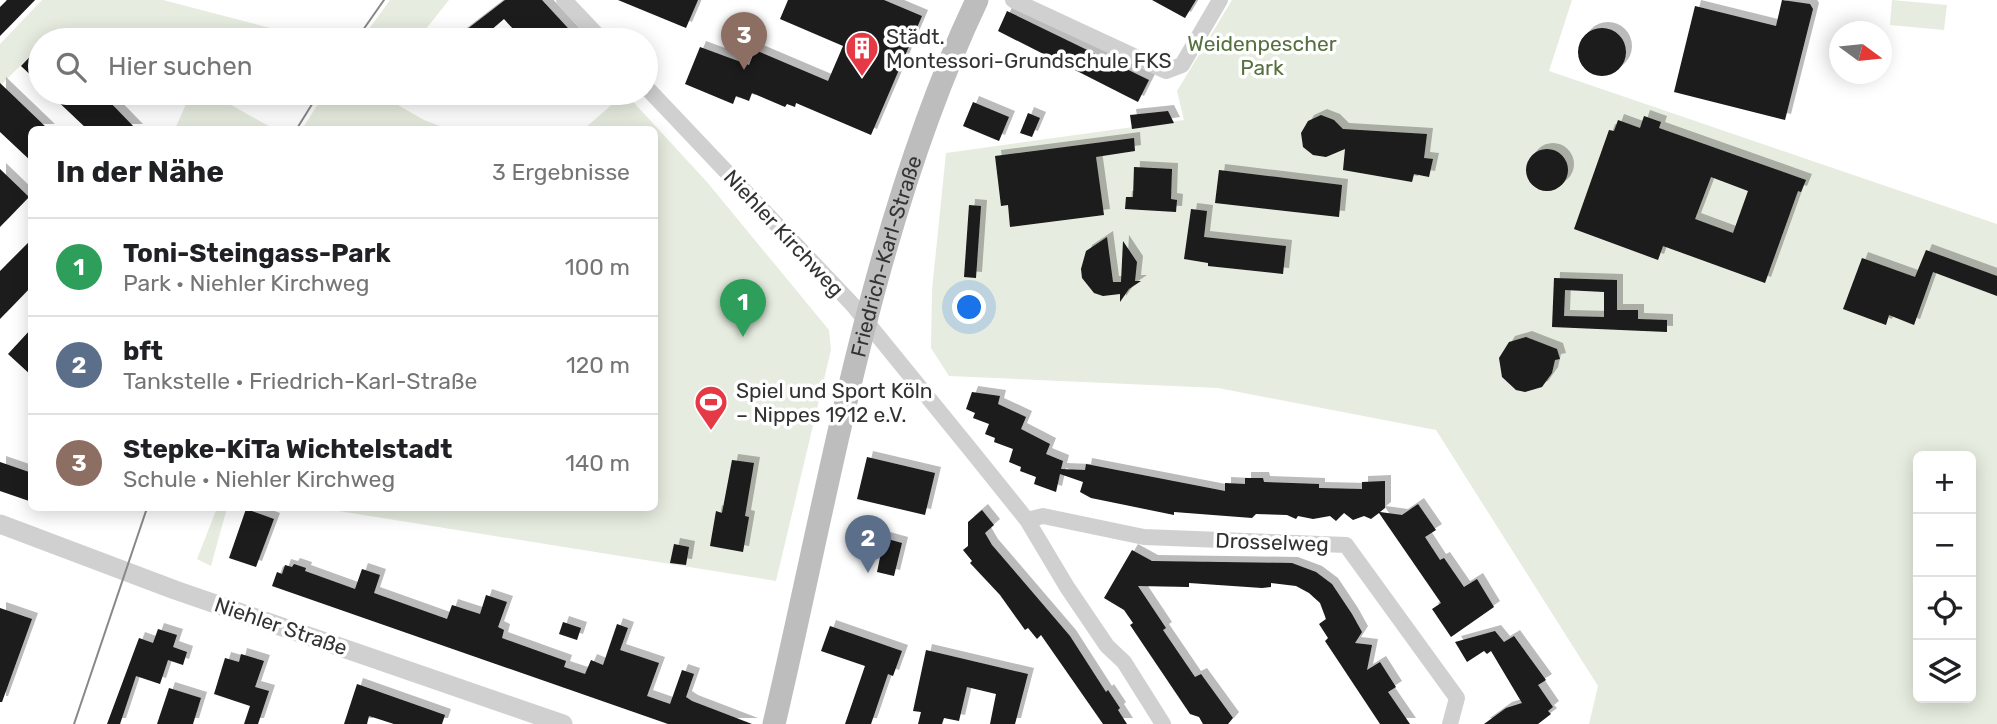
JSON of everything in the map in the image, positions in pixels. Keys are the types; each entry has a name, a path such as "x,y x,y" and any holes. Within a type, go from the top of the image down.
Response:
{"main road":[{"name":"Friedrich-Karl-Straße","path":"774,724 868,323 911,164 977,0"}],"street":[{"path":"564,0 591,28"},
{"path":"1013,0 1166,71 1182,65 1220,0"},
{"name":"Niehler Kirchweg","path":"658,100 868,323 1027,520 1067,587 1107,646 1124,662 1163,724"},
{"name":"Drosselweg","path":"1027,520 1043,516 1144,537 1346,545 1457,698 1450,724"},
{"name":"Niehler Straße","path":"0,524 119,570 563,724"}],"green space":[{"path":"42,0 163,0 270,28 28,28 28,58 0,86 0,44"},
{"path":"390,0 449,0 427,28 370,28"},
{"name":"Weidenpescher Park","path":"1232,0 1572,0 1549,71 1997,224 1997,724 1589,724 1598,686 1436,430 1218,388 949,376 931,348 932,290 946,153 1184,120 1177,91"},
{"path":"1892,0 1947,5 1944,30 1892,25"},
{"path":"186,105 231,105 269,126 176,126"},
{"path":"317,105 398,105 440,126 304,126"},
{"path":"611,105 636,105 655,126 587,126"},
{"path":"658,129 707,182 829,330 831,350 776,581 339,511 658,511"},
{"path":"216,511 226,511 211,566 197,559"}],"building":[{"path":"7,0 35,0 0,36 0,7"},
{"path":"505,0 542,0 568,28 512,28 504,19 494,28 469,28"},
{"path":"618,0 698,0 686,28"},
{"name":"Städt. Montessori-Grundschule FKS","path":"788,0 884,0 922,16 871,135 796,103 795,107 787,104 785,107 752,93 749,101 736,96 733,104 685,84 700,47 749,65 755,50 828,81 843,46 780,19"},
{"path":"1152,0 1196,0 1185,18"},
{"path":"1782,0 1810,4 1813,9 1785,120 1674,92 1695,6 1776,26"},
{"path":"1007,11 1149,80 1138,102 998,31"},
{"path":"1602,28 1611,29 1619,35 1625,43 1625,61 1619,69 1611,75 1602,76 1593,75 1585,69 1579,61 1578,52 1579,43 1585,35 1593,29"},
{"path":"28,59 28,73 21,66"},
{"path":"0,83 45,126 28,126 28,158 0,132"},
{"path":"973,102 1009,117 999,141 963,126"},
{"path":"62,105 113,105 133,126 84,126"},
{"path":"1168,111 1174,123 1132,129 1130,115"},
{"path":"1028,113 1040,118 1032,137 1020,133"},
{"path":"1321,115 1334,120 1343,129 1427,134 1424,158 1433,159 1429,177 1414,174 1412,182 1343,170 1345,149 1326,157 1313,155 1303,147 1301,133 1308,121"},
{"path":"1644,116 1661,122 1659,128 1806,180 1801,192 1798,191 1765,283 1663,246 1658,260 1574,229 1609,130 1614,131 1618,120 1640,128","holes":["1711,177 1748,191 1733,233 1695,219"]},
{"path":"1134,138 1135,151 1096,157 1104,215 1010,227 1008,205 1001,206 995,156"},
{"path":"1547,149 1562,155 1568,170 1562,185 1547,191 1532,185 1526,170 1532,155"},
{"path":"1134,167 1172,169 1171,199 1177,200 1176,212 1125,209 1126,197 1133,197"},
{"path":"0,169 28,198 0,227"},
{"path":"1219,170 1342,185 1339,217 1215,203"},
{"path":"969,205 981,206 976,278 964,277"},
{"path":"1191,209 1207,211 1204,237 1286,246 1283,274 1208,266 1208,263 1184,259"},
{"path":"1107,237 1113,282 1121,282 1123,241 1137,262 1135,281 1141,281 1129,289 1120,302 1120,294 1103,296 1094,293 1082,278 1081,269 1086,251"},
{"path":"28,243 28,290 0,319 0,271"},
{"path":"1926,250 1997,276 1997,296 1933,272 1914,325 1889,315 1886,325 1843,309 1862,258 1915,277"},
{"path":"1554,278 1617,280 1617,310 1638,310 1638,319 1667,320 1667,332 1552,327","holes":["1565,290 1604,292 1604,317 1564,316"]},
{"path":"28,332 28,372 8,354"},
{"path":"1526,337 1557,349 1560,359 1555,360 1552,373 1542,387 1525,392 1516,390 1502,377 1499,358 1509,342"},
{"path":"972,392 1000,396 998,404 1026,417 1021,429 1050,444 1046,454 1063,461 1061,469 1085,470 1086,464 1225,491 1225,483 1245,484 1245,478 1263,478 1264,482 1319,484 1319,488 1362,489 1362,482 1385,481 1385,508 1380,512 1402,515 1418,504 1436,530 1425,537 1440,560 1444,558 1464,587 1477,579 1494,607 1451,637 1432,609 1441,603 1379,513 1371,519 1364,516 1353,520 1344,513 1336,521 1330,516 1313,519 1298,516 1296,519 1287,515 1256,514 1252,518 1174,512 1174,515 1091,498 1080,492 1083,482 1060,474 1056,492 1034,484 1036,477 1020,471 1021,467 1009,462 1013,449 994,442 995,438 985,434 989,424 973,418 975,413 966,409"},
{"path":"867,457 935,473 925,515 857,499"},
{"path":"732,460 754,463 745,516 749,517 743,552 710,546 716,511 722,513"},
{"path":"0,462 28,472 28,501 0,491"},
{"path":"982,510 994,525 985,533 992,545 1070,636 1106,692 1108,690 1120,708 1118,710 1127,724 1103,724 1041,635 1037,639 1028,628 1025,630 1000,595 970,563 972,561 963,550 968,546 968,522"},
{"path":"245,511 274,519 256,567 229,558"},
{"path":"884,538 902,543 894,576 877,572"},
{"path":"674,544 689,547 686,565 670,563"},
{"path":"1132,550 1152,561 1292,563 1316,572 1332,584 1362,632 1355,643 1372,645 1367,670 1380,662 1396,687 1388,692 1410,724 1380,724 1325,641 1328,638 1319,624 1326,619 1320,603 1296,586 1271,583 1271,587 1262,588 1189,583 1189,587 1138,586 1166,628 1163,630 1195,677 1201,674 1233,718 1228,724 1203,724 1199,717 1190,714 1130,625 1133,623 1124,610 1104,598"},
{"path":"294,564 306,568 305,571 355,589 362,569 380,575 374,593 447,619 452,605 480,614 486,595 507,602 498,627 504,630 502,638 566,661 564,667 585,674 591,660 603,665 617,624 628,628 620,650 659,663 647,696 670,704 682,670 694,674 686,697 752,724 668,724 272,586 277,572 282,574 285,565 292,567"},
{"path":"0,608 32,619 2,702 0,702"},
{"path":"563,622 581,628 577,640 559,634"},
{"path":"830,626 902,651 893,676 888,674 871,724 845,724 865,666 821,651"},
{"path":"158,629 177,635 173,647 187,652 183,665 168,660 160,684 136,676 120,724 107,724 139,638 153,643"},
{"path":"1495,631 1504,642 1514,636 1546,680 1538,685 1553,707 1548,711 1551,714 1538,724 1484,724 1506,708 1522,703 1491,651 1487,654 1484,651 1467,662 1455,642"},
{"path":"926,650 1028,674 1015,724 990,724 996,694 967,687 959,721 944,718 942,724 918,724 921,712 913,711"},
{"path":"241,654 264,661 255,687 269,691 258,724 244,724 250,706 214,694 225,658 239,662"},
{"path":"357,684 445,715 442,724 394,724 369,716 367,724 344,724"},
{"path":"169,688 201,698 193,724 157,724"}],"tram line":[{"path":"364,28 384,0"},
{"path":"298,126 312,105"},
{"path":"74,724 146,511"}],"place":[{"name":"Stepke-KiTa Wichtelstadt","path":"744,70"},
{"name":"Städt. Montessori-Grundschule FKS","path":"862,78"},
{"name":"Toni-Steingass-Park","path":"743,337"},
{"name":"Spiel und Sport Köln – Nippes 1912 e.V.","path":"711,432"},
{"name":"bft","path":"868,573"}]}
